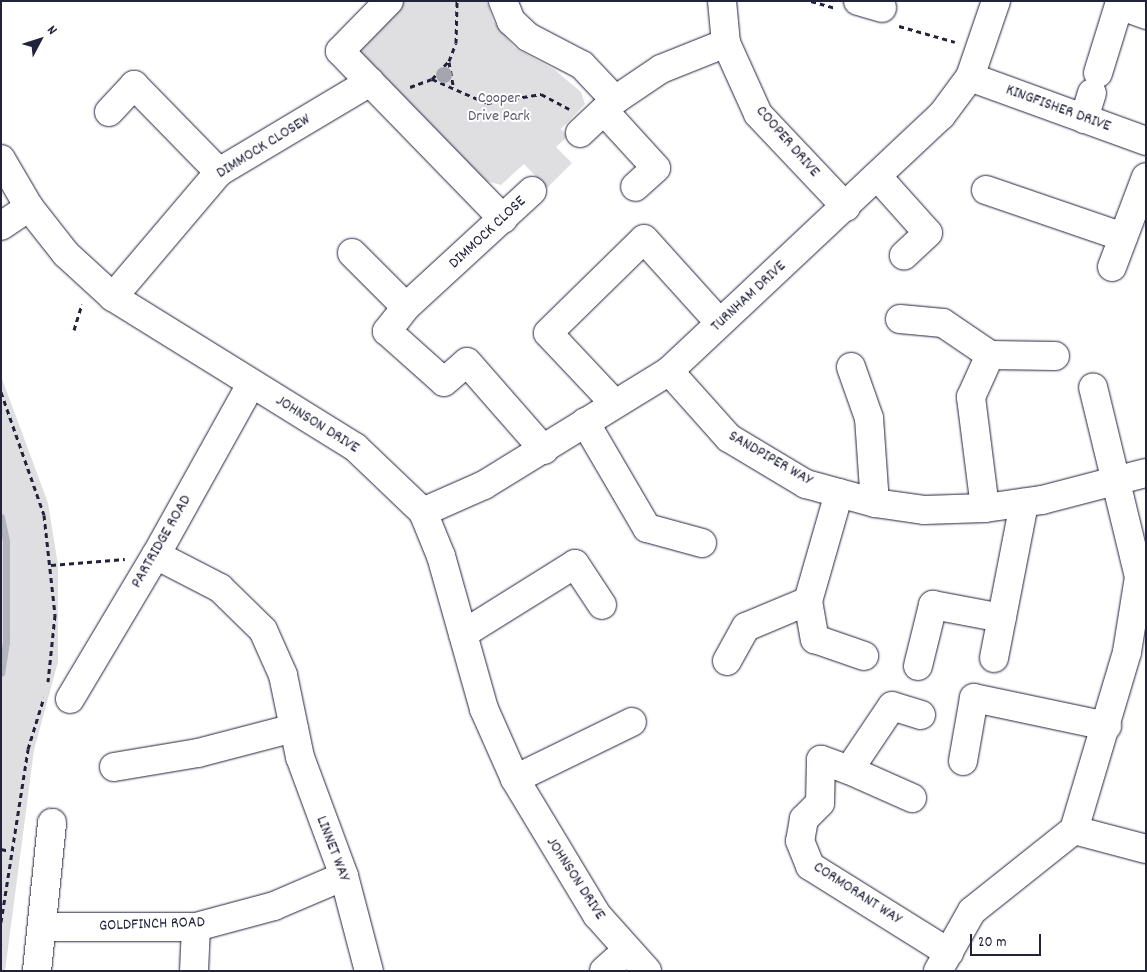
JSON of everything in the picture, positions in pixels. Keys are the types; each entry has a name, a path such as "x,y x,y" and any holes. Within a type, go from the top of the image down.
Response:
{"street":[{"path":"389,1 340,51 502,219"},
{"path":"503,1 511,21 528,37 582,65 597,118 656,168 635,187"},
{"name":"COOPER DRIVE","path":"722,1 726,43 758,114 846,207"},
{"name":"TURNHAM DRIVE","path":"423,512 484,485 544,450 614,403 669,371 941,116 970,78 996,1"},
{"path":"1084,119 1119,5 1146,14"},
{"path":"597,118 661,69 726,43"},
{"name":"KINGFISHER DRIVE","path":"970,78 1146,141"},
{"name":"DIMMOCK CLOSEW","path":"113,297 219,172 370,82"},
{"path":"109,112 134,85 219,172"},
{"name":"JOHNSON DRIVE","path":"1,159 28,207 66,254 113,297 355,447 423,512 463,634 484,709 515,779 559,859 627,950 647,971"},
{"path":"877,176 928,233 904,255"},
{"path":"1112,267 1146,177"},
{"path":"986,190 1123,237"},
{"name":"DIMMOCK CLOSE","path":"532,191 406,307 387,331 444,382 467,362 544,450"},
{"path":"1,226 28,207"},
{"path":"614,403 548,333 644,239 720,323"},
{"path":"352,253 406,307"},
{"path":"900,319 943,323 990,355 1055,356"},
{"path":"985,508 971,397 990,355"},
{"path":"851,367 869,418 875,503"},
{"name":"SANDPIPER WAY","path":"669,371 729,438 806,484 875,503 924,510 985,508 1024,503 1114,483 1146,473"},
{"name":"PARTRIDGE ROAD","path":"70,699 152,562 251,384"},
{"path":"1093,387 1114,483 1139,576 1136,654 1107,726 1074,830 1146,849"},
{"path":"585,422 647,528 702,543"},
{"path":"839,493 808,601 815,638 864,656"},
{"path":"994,658 1024,503"},
{"name":"LINNET WAY","path":"152,562 220,588 263,630 283,675 294,728 316,807 344,876 369,971"},
{"path":"463,634 575,564 602,605"},
{"path":"727,661 746,627 808,601"},
{"path":"918,666 932,606 1002,618"},
{"path":"964,761 974,698 1107,726"},
{"path":"912,798 849,770 892,706 921,715"},
{"path":"515,779 632,722"},
{"path":"114,767 198,753 294,728"},
{"name":"CORMORANT WAY","path":"849,770 821,760 820,803 804,820 800,841 810,866 944,962 972,912 1074,830"},
{"path":"37,971 52,823"},
{"name":"GOLDFINCH ROAD","path":"42,928 196,927 274,906 344,876"},
{"path":"194,971 196,927"},
{"path":"604,971 627,950"}],"path":[{"path":"453,86 449,61 460,25 457,1"},
{"path":"390,103 409,87 432,79 449,61"},
{"path":"432,79 453,86 471,99 487,103 519,97 555,99 597,118"},
{"path":"1,392 30,464 51,565 52,671 28,750 10,851 1,922"},
{"path":"51,565 128,558 152,562"},
{"path":"1,849 10,851"}],"green space":[{"name":"Cooper Drive Park","path":"399,1 487,1 493,21 515,48 555,70 581,92 585,104 561,129 568,136 556,147 572,163 547,188 524,164 501,185 486,181 356,48"},
{"path":"1,376 48,503 58,565 58,662 34,750 5,971 1,971"}],"waterway":[{"path":"1,517 6,541 6,642 1,673"}]}
